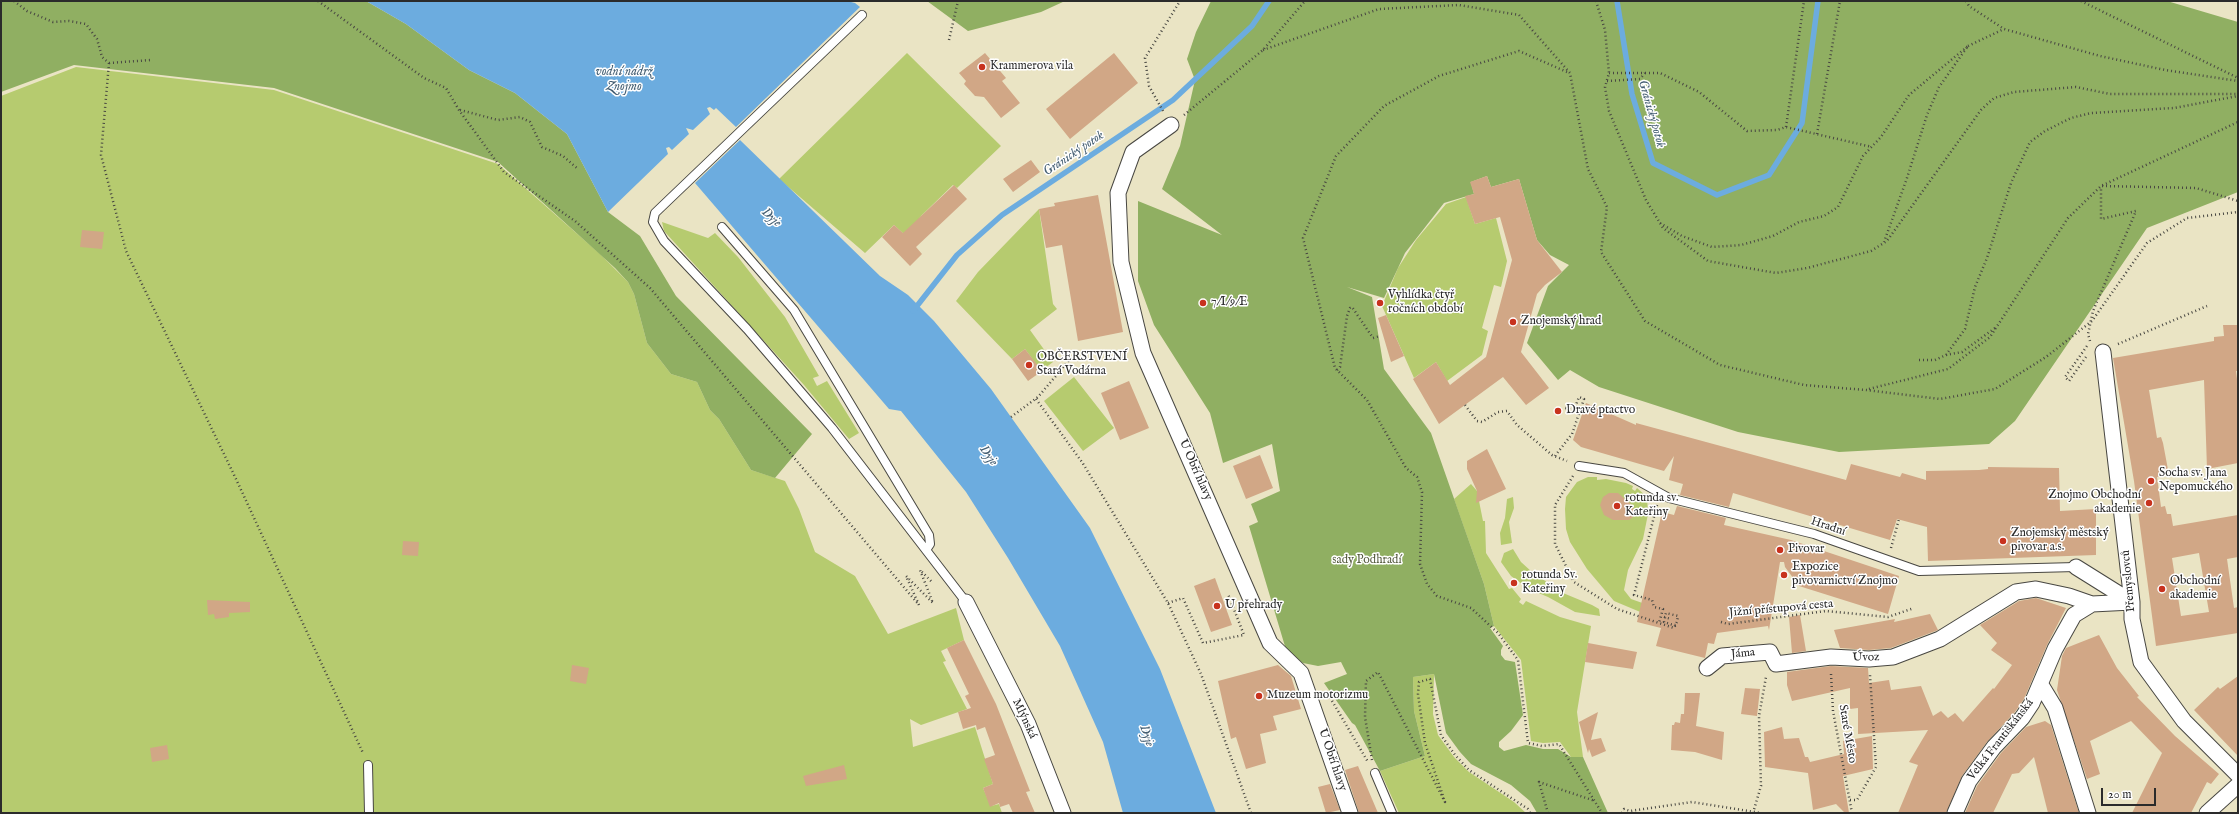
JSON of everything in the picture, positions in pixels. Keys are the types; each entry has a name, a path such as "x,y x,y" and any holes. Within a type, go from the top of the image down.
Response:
{"street":[{"name":"U Obří hlavy","path":"1171,125 1133,152 1118,193 1121,262 1143,353 1270,643 1301,673 1350,813"},
{"name":"Přemyslovců","path":"2103,352 2132,602 2132,618 2141,662 2184,721 2238,775"},
{"path":"2076,567 2132,602"},
{"name":"Úvoz","path":"1776,664 1831,657 1869,659 1893,657 1940,639 2016,592 2036,589 2069,596 2092,604"},
{"name":"Mlýnská","path":"966,602 1028,724 1062,813"},
{"name":"Velká Františkánská","path":"1955,813 1969,781 1994,747 2022,718 2041,685 2055,648 2074,615 2092,604 2132,602"},
{"name":"Jáma","path":"1708,668 1722,656 1770,652 1776,664"},
{"path":"2041,685 2055,708 2088,813"},
{"path":"2207,813 2238,785"}],"lane":[{"path":"862,15 654,213 653,222 664,241 747,329 832,428 966,602"},
{"path":"722,227 794,310 929,535 930,544 926,550"},
{"name":"Hradní","path":"1579,466 1624,473 1669,498 1814,534 1919,571 2076,567"},
{"path":"368,765 369,813"},
{"path":"1375,773 1392,813"}],"path":[{"path":"14,1 27,11 53,22 69,21 86,24 97,39 102,57 109,63 151,60"},
{"path":"318,1 424,78 446,88 459,110 504,172 575,222 650,288 919,605 906,576 934,603 920,570 936,586"},
{"path":"949,40 958,1"},
{"path":"1164,112 1149,86 1145,58 1180,1"},
{"path":"1171,125 1263,50 1305,1"},
{"path":"1596,1 1605,30 1609,73 1605,87 1609,111 1646,200 1663,228 1708,261 1776,273 1807,268 1871,251 1884,243 1981,110 1994,98 2014,92 2076,87 2110,94 2238,95"},
{"path":"1786,127 1804,1"},
{"path":"1818,134 1840,1"},
{"path":"1966,1 1969,6 2004,29 2100,56 2165,70 2238,79"},
{"path":"2081,1 2238,79"},
{"path":"1263,50 1379,9 1459,5 1519,15 1570,72 1588,169 1607,206 1601,252 1645,321 1720,365 1804,385 1866,390 1940,399 1995,389 2046,357 2092,322 2147,243 2187,218 2238,212"},
{"path":"1660,223 1682,236 1712,247 1741,245 1773,236 1799,222 1824,216 1838,207 1863,156 1881,137 1909,96 1968,46 2004,29"},
{"path":"1884,243 1906,182 1927,115 1939,87 1968,46"},
{"path":"1570,72 1519,51 1439,76 1384,106 1336,156 1302,238 1337,370 1367,400 1406,468 1417,477 1422,492 1420,564 1427,584 1437,596 1471,608 1498,633 1518,660 1528,743 1542,746 1559,744 1602,813"},
{"path":"109,63 100,155 126,251 236,479 368,765"},
{"path":"1609,73 1660,72 1700,92 1748,131 1777,130 1786,127 1872,147"},
{"path":"1607,81 1640,79 1644,73"},
{"path":"1946,355 1965,329 1975,287 1987,258 2011,184 2030,142 2045,130 2071,118 2091,113 2174,108 2238,95"},
{"path":"459,110 498,120 520,117 530,122 542,147 563,156 578,169"},
{"path":"1866,390 1948,369 1990,337 2068,218 2101,186 2238,122"},
{"path":"2101,186 2196,188 2238,201"},
{"path":"2069,380 2065,377 2090,341 2088,334 2092,322 2093,311 2136,211 2101,219 2101,186"},
{"path":"2103,352 2207,306"},
{"path":"1337,370 1340,367 1347,316 1350,308 1352,307 1373,338 1380,336"},
{"path":"1919,360 1935,360 1946,355 1962,352 1997,326"},
{"path":"1011,417 1036,399 1071,358"},
{"path":"1465,405 1477,421 1482,422 1498,412 1507,410 1517,425 1553,456 1572,434 1584,399 1579,397 1574,410 1565,408"},
{"path":"1036,399 1082,462 1168,603 1201,674 1251,813"},
{"path":"1579,466 1555,505 1555,544 1574,582 1617,609 1674,628 1677,622 1678,616 1666,613 1664,622 1673,625 1675,625 1677,624"},
{"path":"1659,623 1663,609 1654,607 1652,600 1634,595 1660,493"},
{"path":"1887,560 1899,519"},
{"path":"1168,603 1182,598 1203,643 1244,635 1224,582 1240,573"},
{"name":"Jižní přístupová cesta","path":"1721,622 1728,624 1826,611 1888,617 1914,608"},
{"path":"1662,616 1671,619"},
{"name":"Staré Město","path":"1831,657 1833,711 1852,813"},
{"path":"1850,800 1857,800 1876,767 1869,659"},
{"path":"1754,812 1762,786 1759,716 1764,680 1776,664"},
{"path":"1375,773 1365,717 1366,681 1378,672 1445,802 1425,743 1418,694 1419,682 1430,679 1441,735 1469,770 1528,809 1530,813"},
{"path":"1324,689 1375,773"},
{"path":"1548,813 1539,782 1596,802"},
{"path":"1622,813 1624,809 1630,811 1692,802 1761,813"}],"green space":[{"path":"1,1 366,1 406,24 469,70 515,93 567,134 608,212 640,236 676,296 812,434 775,478 751,470 719,419 710,410 697,382 671,374 647,343 634,294 628,282 615,268 498,162 274,88 74,65 1,92"},
{"path":"927,1 1065,1 1041,12 968,31"},
{"name":"sady Podhradí","path":"1211,1 2167,1 2238,22 2238,192 2147,228 2015,421 1989,444 1839,452 1738,432 1599,387 1570,370 1558,380 1527,343 1548,286 1569,265 1550,255 1537,240 1519,179 1491,187 1487,176 1471,182 1474,194 1444,203 1405,253 1384,298 1347,287 1372,297 1384,369 1431,433 1484,584 1494,626 1490,628 1503,646 1501,655 1505,660 1515,662 1523,715 1511,731 1499,742 1499,747 1504,751 1526,745 1543,749 1558,749 1571,757 1583,757 1608,813 1537,813 1530,801 1511,785 1471,764 1460,752 1446,733 1434,674 1413,677 1414,711 1425,756 1380,771 1355,725 1352,723 1324,683 1347,674 1341,662 1318,666 1303,663 1287,653 1249,526 1258,522 1251,504 1280,491 1272,444 1223,463 1210,413 1154,325 1138,281 1138,201 1222,235 1162,189 1180,146 1195,80 1187,59 1196,32"},
{"path":"907,53 1001,146 957,188 953,185 922,215 906,236 894,225 865,253 779,179"},
{"path":"76,67 274,90 498,164 600,254 628,282 634,294 647,343 671,374 697,382 710,410 719,419 751,470 785,481 799,509 815,552 855,576 888,634 956,608 964,640 941,651 946,661 943,662 967,709 921,725 910,719 913,747 975,727 993,784 983,788 991,806 999,804 1002,813 1,813 1,96"},
{"path":"1466,197 1475,224 1496,218 1507,261 1501,287 1494,285 1482,328 1488,331 1482,355 1447,381 1436,362 1414,378 1382,306 1398,268 1416,240 1446,204"},
{"path":"1039,209 1053,304 1057,309 1030,330 1053,362 1041,371 1025,349 1012,359 956,301 978,272"},
{"path":"662,222 708,238 715,233 738,257 785,317 819,376 813,378 817,386 827,381 859,433 849,439 804,385 664,231"},
{"path":"1074,377 1114,428 1083,451 1044,401"},
{"path":"1588,477 1597,477 1597,480 1606,479 1626,483 1633,486 1632,489 1635,491 1637,488 1647,497 1648,514 1643,539 1628,570 1624,590 1631,599 1651,606 1645,614 1614,601 1587,569 1570,542 1566,529 1566,497 1577,482"},
{"path":"1471,484 1477,491 1483,521 1485,521 1486,553 1509,589 1512,588 1521,599 1519,602 1523,605 1526,601 1560,617 1591,626 1577,712 1583,757 1571,757 1560,742 1543,743 1531,741 1521,660 1494,626 1484,584 1454,499"},
{"path":"1513,497 1514,508 1509,522 1512,543 1501,545 1500,533 1505,518 1507,499"},
{"path":"1513,549 1521,562 1532,572 1563,593 1599,609 1600,616 1575,612 1548,597 1529,589 1511,576 1501,562 1504,553"},
{"path":"1434,674 1433,714 1438,735 1454,757 1469,772 1514,802 1526,813 1399,813 1380,771 1425,756 1414,711 1413,677"}],"water":[{"name":"vodní nádrž Znojmo","path":"366,1 847,1 855,3 860,7 736,127 716,108 714,110 710,107 707,108 710,114 693,130 686,128 689,134 672,150 669,147 666,148 668,154 608,212 567,134 515,93 469,70 406,24"},
{"name":"Dyje","path":"740,140 880,276 908,295 934,321 991,389 1090,528 1160,669 1216,813 1123,813 1103,742 1060,646 1008,558 966,492 901,411 889,409 695,183"}],"building":[{"name":"Krammerova vila","path":"985,53 1006,78 1002,81 1020,103 1001,118 984,97 975,96 964,84 966,81 959,73"},
{"path":"1114,53 1138,83 1070,139 1046,109"},
{"path":"1031,160 1040,172 1013,192 1003,179"},
{"name":"Znojemský hrad","path":"1487,176 1491,187 1519,179 1537,240 1562,272 1545,285 1537,294 1521,352 1549,388 1526,405 1503,377 1439,424 1413,379 1436,362 1450,385 1486,357 1512,260 1500,217 1475,224 1465,196 1474,194 1470,182"},
{"path":"954,185 967,199 916,247 922,254 910,266 882,237 894,225 903,233"},
{"path":"1098,195 1123,332 1078,341 1062,245 1046,248 1039,209 1055,206 1054,203"},
{"path":"82,230 104,232 102,249 80,247"},
{"path":"1386,315 1404,356 1391,362 1378,318"},
{"path":"2223,325 2238,325 2238,371 2236,371 2238,387 2238,463 2207,469 2204,380 2149,390 2157,438 2161,437 2163,443 2169,475 2157,477 2161,507 2165,506 2167,514 2171,514 2173,526 2238,515 2238,557 2227,559 2234,608 2238,607 2238,633 2156,646 2134,481 2113,358 2214,341 2214,337 2224,336","holes":["2199,553 2209,612 2181,616 2172,558"]},
{"path":"1025,349 1042,371 1028,381 1012,359"},
{"path":"1129,381 1149,428 1120,440 1101,393"},
{"path":"1586,403 1636,425 1636,423 1846,480 1851,464 1900,477 1902,473 1926,480 1926,471 1979,470 1988,469 1988,467 2059,468 2060,511 2096,509 2096,555 1928,561 1927,527 1897,519 1890,540 1733,493 1729,507 1680,495 1683,484 1669,480 1674,456 1664,471 1581,447 1573,440"},
{"path":"1487,449 1506,489 1476,503 1477,491 1467,469 1467,461"},
{"path":"1260,455 1273,488 1246,499 1233,466"},
{"name":"rotunda sv. Kateřiny","path":"1609,493 1618,493 1632,505 1635,513 1633,517 1629,520 1613,520 1604,515 1600,505 1603,497"},
{"path":"1677,506 1726,518 1724,525 1791,540 1899,576 1888,614 1799,586 1785,567 1784,562 1780,562 1769,630 1768,626 1717,633 1714,644 1708,643 1705,658 1656,646 1661,628 1637,622 1662,512 1674,515"},
{"path":"403,541 419,542 418,556 402,555"},
{"path":"1215,578 1232,625 1211,632 1194,586"},
{"path":"2036,598 2066,608 2047,645 2024,699 2015,712 1987,742 1962,776 1946,813 1898,813 1918,765 1909,762 1928,730 1858,734 1858,708 1850,709 1850,688 1792,701 1787,685 1787,672 1831,666 1868,668 1869,683 1889,680 1891,690 1921,686 1933,716 1941,711 1948,718 1955,713 1963,722 1993,688 1994,689 2012,665 1991,650 1997,643 1980,625 2019,601"},
{"path":"207,600 250,602 250,612 229,613 229,617 215,619 214,614 208,615"},
{"path":"1930,614 1938,630 1891,648 1869,650 1840,648 1834,630 1895,619 1894,622"},
{"path":"1800,615 1806,651 1792,653 1789,617"},
{"path":"2099,635 2117,668 2139,696 2137,697 2175,736 2219,774 2211,784 2207,782 2191,813 2132,813 2162,753 2131,721 2090,741 2100,774 2087,779 2057,690 2062,656 2066,648"},
{"path":"964,640 996,704 1030,791 1026,792 1035,813 1013,813 1009,804 1000,807 999,803 990,807 983,788 993,784 984,759 995,755 985,727 977,730 976,725 963,729 958,712 971,708 965,696 969,694 947,648"},
{"path":"1588,643 1637,652 1633,669 1585,662"},
{"path":"572,665 589,668 586,684 570,681"},
{"name":"Muzeum motorizmu","path":"1278,665 1291,676 1301,709 1273,716 1277,730 1260,734 1266,763 1246,769 1236,737 1231,739 1218,681"},
{"path":"2238,676 2238,756 2194,710 2218,687 2220,689"},
{"path":"1745,688 1760,689 1757,716 1741,714"},
{"path":"1685,693 1700,693 1696,726 1724,732 1722,760 1695,752 1671,750 1672,725 1674,725 1675,722 1680,723 1681,714 1684,714"},
{"path":"1598,712 1591,740 1601,738 1606,751 1592,757 1589,749 1588,753 1579,722"},
{"path":"2045,721 2051,725 2079,813 2048,813 2034,757 2019,773 2012,774 1993,813 1965,813 1977,786 2001,753 2026,727"},
{"path":"1782,727 1784,739 1799,738 1805,757 1808,757 1810,762 1844,754 1843,741 1872,736 1873,769 1843,776 1849,813 1845,813 1836,804 1813,810 1808,773 1765,767 1764,732"},
{"path":"167,745 169,759 152,762 150,748"},
{"path":"844,765 847,779 806,786 803,776"},
{"path":"1358,766 1378,813 1359,813 1345,770"},
{"path":"1330,784 1340,810 1326,813 1318,787"}],"waterway":[{"name":"Gránický potok","path":"913,311 957,255 1002,215 1173,100 1252,26 1269,1"},
{"name":"Gránický potok","path":"1617,1 1632,94 1653,163 1717,195 1769,175 1802,123 1818,1"}],"place":[{"name":"Krammerova vila","path":"982,67"},
{"name":"7/I/9/E","path":"1203,303"},
{"name":"Vyhlídka čtyř ročních období","path":"1380,303"},
{"name":"Znojemský hrad","path":"1513,322"},
{"name":"OBČERSTVENÍ Stará Vodárna","path":"1029,365"},
{"name":"Dravé ptactvo","path":"1558,411"},
{"name":"Socha sv. Jana Nepomuckého","path":"2151,481"},
{"name":"Znojmo Obchodní akademie","path":"2149,503"},
{"name":"rotunda sv. Kateřiny","path":"1617,506"},
{"name":"Znojemský městský pivovar a.s.","path":"2003,541"},
{"name":"Pivovar","path":"1780,550"},
{"name":"Expozice pivovarnictví Znojmo","path":"1784,575"},
{"name":"rotunda Sv. Kateřiny","path":"1514,583"},
{"name":"Obchodní akademie","path":"2162,589"},
{"name":"U přehrady","path":"1217,606"},
{"name":"Muzeum motorizmu","path":"1259,696"}]}
